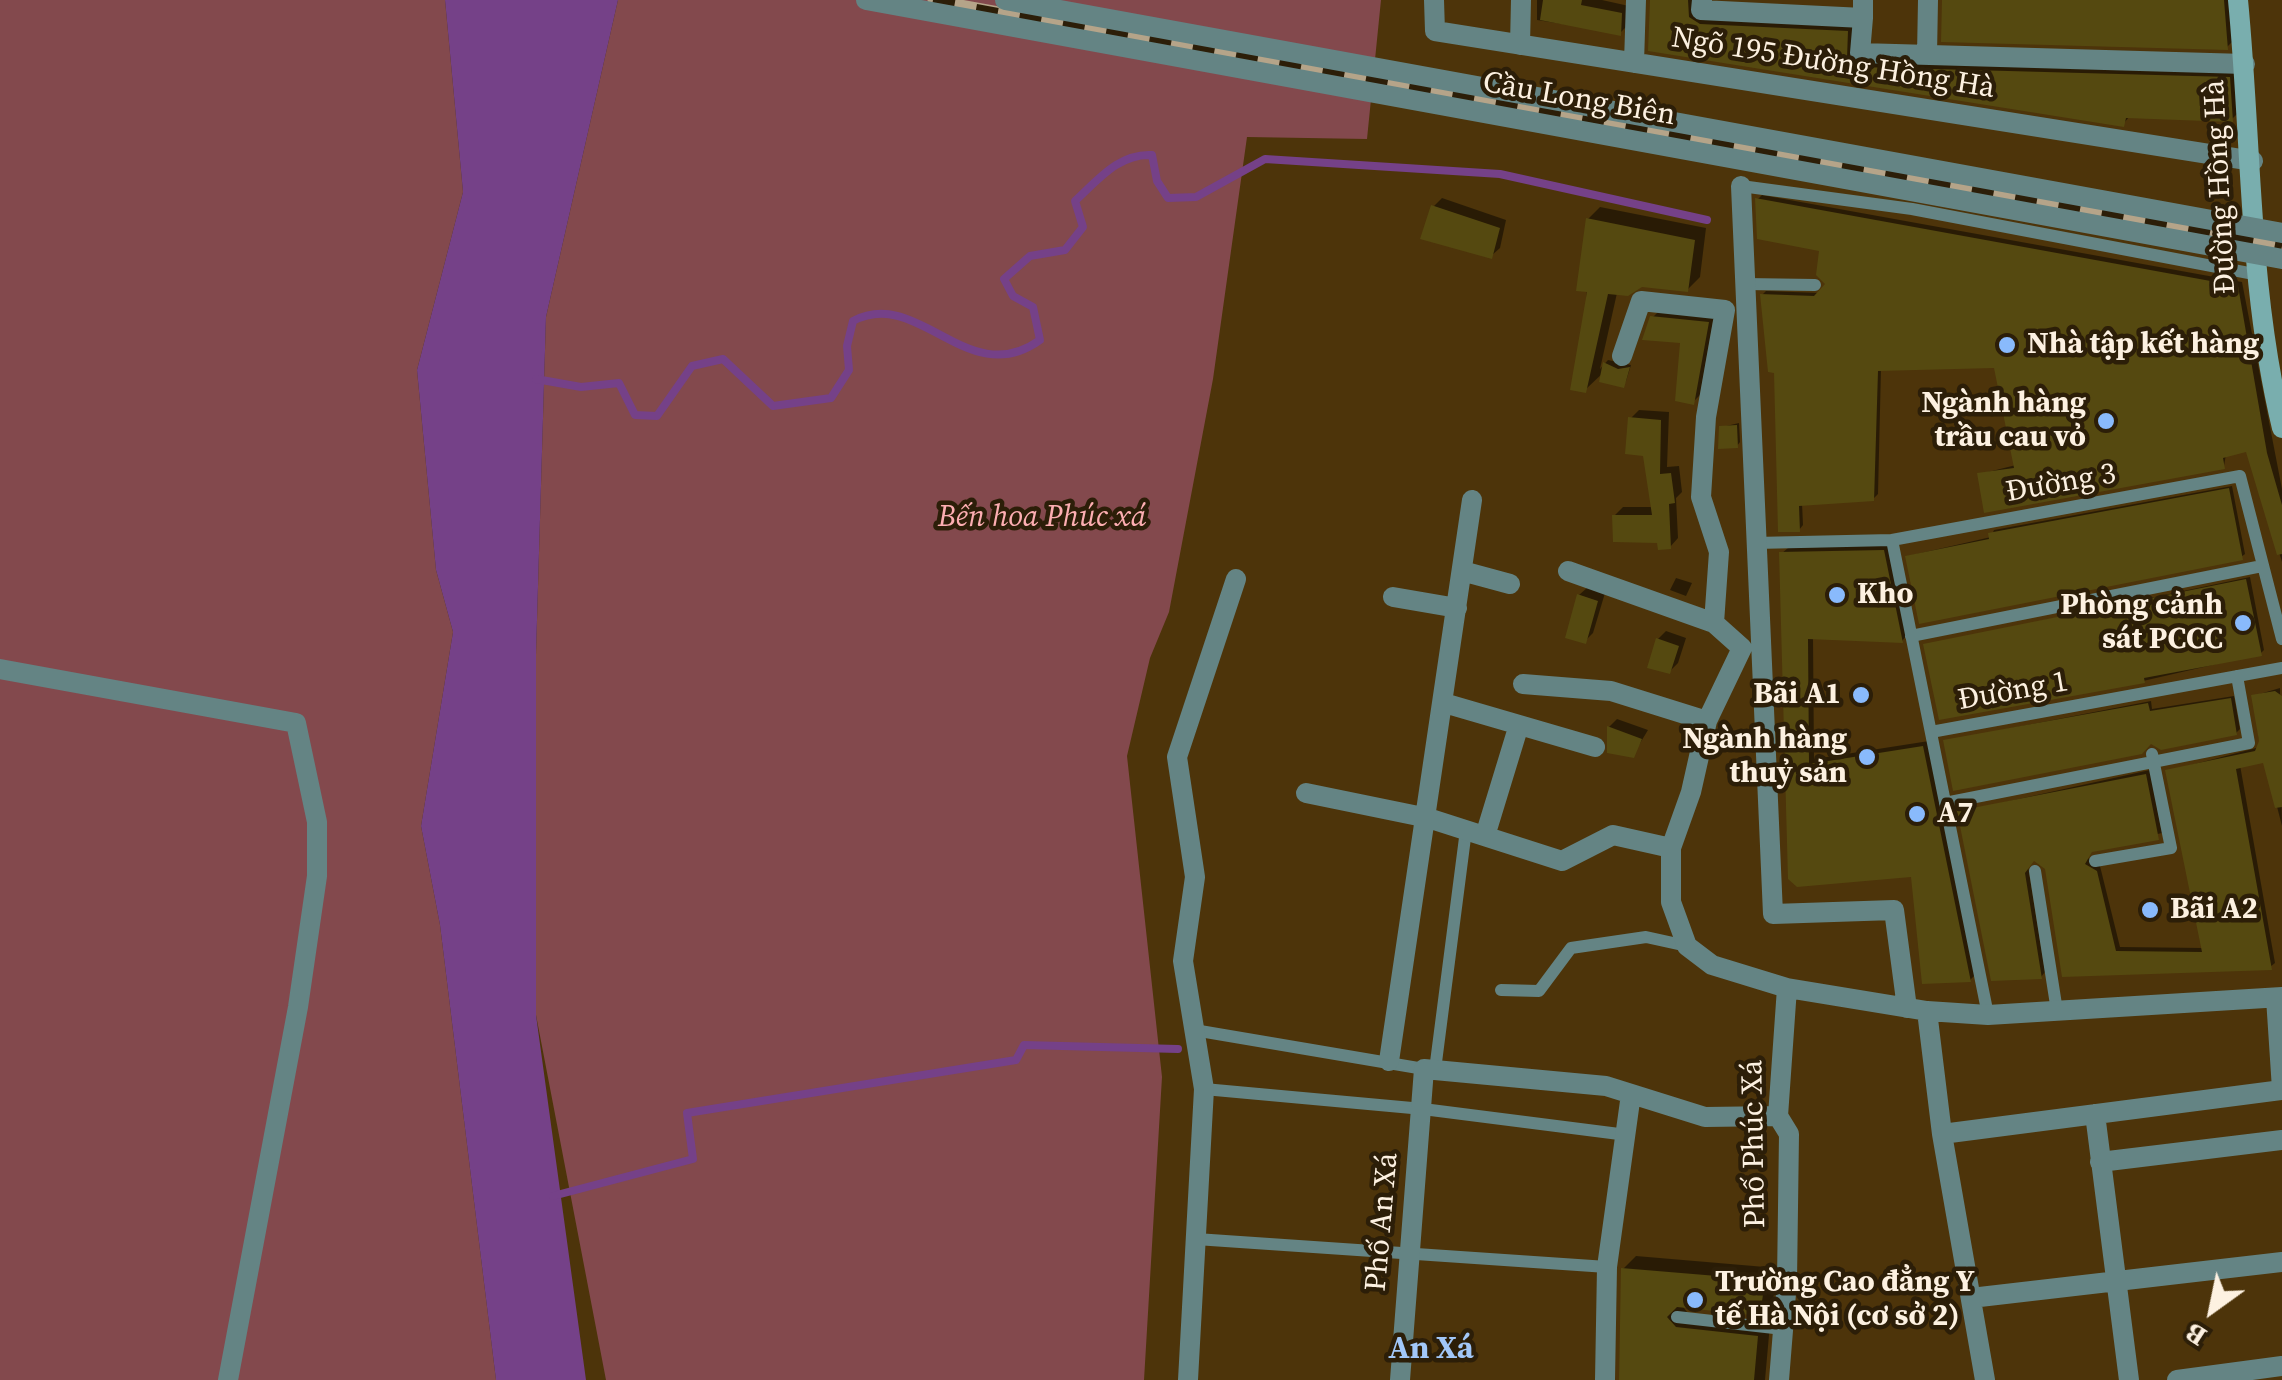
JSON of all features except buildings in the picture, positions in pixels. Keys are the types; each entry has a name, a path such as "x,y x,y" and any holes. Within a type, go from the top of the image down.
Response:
{"street":[{"name":"Cầu Long Biên","path":"866,0 2282,259"},
{"name":"Cầu Long Biên","path":"1005,0 2282,233"},
{"name":"Ngõ 195 Đường Hồng Hà","path":"1434,0 1435,32 2252,161"},
{"path":"1520,45 1521,0"},
{"path":"1634,63 1636,0"},
{"path":"1702,0 1701,10 1863,9 1860,52 2244,64"},
{"path":"1927,54 1928,0"},
{"name":"Đường Hồng Hà","path":"2238,0 2252,161 2254,274 2264,351 2282,428"},
{"path":"1742,186 1773,914 1894,910 1942,1134 1985,1380"},
{"path":"1622,356 1641,301 1725,310 1706,417 1702,497 1719,552 1714,623"},
{"path":"1389,1061 1428,818 1472,500"},
{"path":"1462,571 1510,584"},
{"path":"1568,571 1714,623 1742,648 1707,721 1691,792 1671,848 1671,902 1686,946 1712,964 1788,988 1917,1010 1988,1015 2279,998 2282,1089 1942,1134"},
{"path":"1188,1380 1204,1090 1184,961 1195,877 1177,758 1236,578"},
{"path":"1393,597 1457,608"},
{"path":"0,669 296,723 316,822 317,876 298,1006 228,1380"},
{"path":"1523,684 1611,691 1707,721"},
{"path":"1444,703 1518,728 1594,747"},
{"path":"1475,833 1518,728"},
{"path":"1306,793 1428,818 1562,860 1613,835 1671,848"},
{"name":"Phố Phúc Xá","path":"1779,1380 1790,1134 1778,1116 1788,988"},
{"path":"1430,1070 1606,1086 1706,1117 1778,1116"},
{"name":"Phố An Xá","path":"1400,1380 1422,1109 1430,1070"},
{"path":"1605,1380 1607,1267 1631,1094"},
{"path":"2094,1114 2129,1380"},
{"path":"2100,1162 2282,1140"},
{"path":"1970,1298 2282,1262"},
{"path":"2177,1380 2282,1366"}],"lane":[{"path":"1742,186 1912,209 2254,274"},
{"path":"1745,284 1815,285"},
{"name":"Đường 3","path":"1755,543 1892,540 2240,476 2262,566"},
{"path":"1892,540 1988,1015"},
{"path":"1911,636 2262,566 2282,638"},
{"name":"Đường 1","path":"1931,732 2141,699 2282,668"},
{"path":"1945,803 2152,756 2249,743 2237,676"},
{"path":"2095,861 2171,848 2152,756"},
{"path":"1194,1030 1430,1070 1475,833"},
{"path":"2035,871 2056,1011"},
{"path":"1962,884 1979,881"},
{"path":"1501,990 1539,991 1571,948 1646,937 1686,946"},
{"path":"1204,1090 1422,1109 1627,1136"},
{"path":"1196,1239 1607,1267"},
{"path":"1677,1317 1783,1329"}],"green space":[{"path":"0,0 445,0 463,192 417,370 436,570 453,632 421,826 440,925 496,1380 0,1380"},
{"name":"Bến hoa Phúc xá","path":"618,0 1381,0 1367,139 1247,137 1213,379 1169,612 1150,658 1127,756 1162,1077 1144,1380 606,1380 536,1015 536,654 546,317"}],"shaded area":[{"path":"445,0 618,0 546,317 536,654 536,1015 586,1380 496,1380 440,925 421,826 453,632 436,570 417,370 463,192"}],"waterway":[{"path":"536,379 581,387 619,383 635,415 657,416 692,366 723,359 773,406 831,398 849,370 847,346 853,321 877,314 922,325 967,348 990,354 1014,353 1040,340 1033,307 1013,296 1004,279 1030,256 1065,250 1083,227 1075,201 1110,169 1140,156 1152,155 1157,181 1168,198 1196,197 1265,159 1500,174 1707,220"},
{"path":"553,1196 693,1159 687,1113 1016,1060 1024,1045 1178,1049"}],"railway":[{"path":"933,0 2282,246"}],"place":[{"name":"Nhà tập kết hàng","path":"2007,345"},
{"name":"Ngành hàng trầu cau vỏ","path":"2106,421"},
{"name":"Kho","path":"1837,595"},
{"name":"Phòng cảnh sát PCCC","path":"2243,623"},
{"name":"Bãi A1","path":"1861,695"},
{"name":"Ngành hàng thuỷ sản","path":"1867,757"},
{"name":"A7","path":"1917,814"},
{"name":"Bãi A2","path":"2150,910"},
{"name":"Trường Cao đẳng Y tế Hà Nội (cơ sở 2)","path":"1695,1300"}],"district":[{"name":"An Xá","path":"1431,1350"}]}
